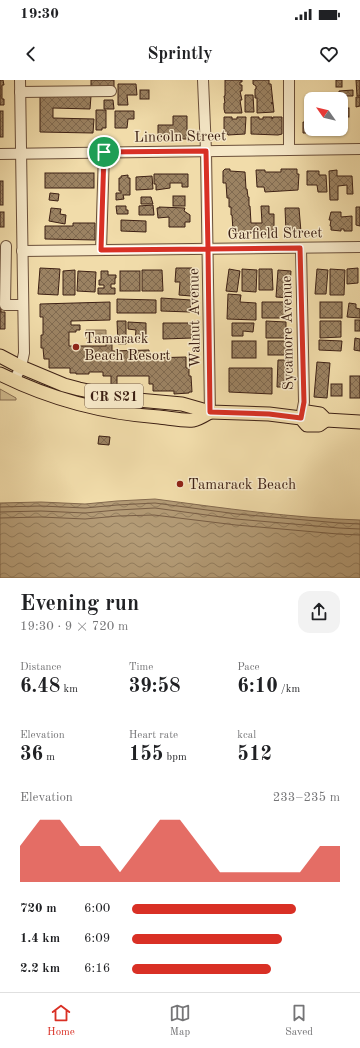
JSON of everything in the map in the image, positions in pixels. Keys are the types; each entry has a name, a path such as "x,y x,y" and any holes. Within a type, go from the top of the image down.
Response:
{"main road":[{"name":"CR S21","path":"0,356 47,379 79,389 127,399 182,404 210,412 269,414 301,418 307,412 320,414 326,420 360,422"},
{"name":"CR S21","path":"0,374 60,400 111,412 194,420 210,412"}],"street":[{"path":"14,381 21,367 24,353 20,80"},
{"name":"Walnut Avenue","path":"204,80 210,412"},
{"path":"288,80 289,150"},
{"path":"20,92 111,91"},
{"name":"Lincoln Street","path":"0,154 360,149"},
{"path":"101,250 104,152"},
{"path":"3,246 6,276 5,305 23,305"},
{"name":"Garfield Street","path":"3,246 22,249 101,250 360,248"},
{"name":"Sycamore Avenue","path":"300,248 304,402 301,418"},
{"path":"6,276 23,276"}],"shaded area":[{"path":"0,389 16,398 16,400 0,400"}],"water":[{"path":"86,330 106,330 106,337 86,338"},
{"path":"155,499 283,515 360,520 360,578 0,578 0,503 41,502 85,504"}],"building":[{"path":"0,80 3,80 4,85 2,85 2,99 4,99 4,105 0,105"},
{"path":"91,80 114,80 114,87 91,88"},
{"path":"225,80 242,80 240,85 242,85 242,91 240,91 242,100 240,100 242,113 225,113"},
{"path":"253,80 269,80 269,84 271,84 274,112 257,113 257,98 255,98 256,86 253,84"},
{"path":"336,80 342,80 342,87 336,87"},
{"path":"356,80 360,80 360,96 357,96"},
{"path":"118,84 136,84 137,95 127,95 128,105 118,105"},
{"path":"140,90 149,90 149,99 140,99"},
{"path":"353,90 353,96 348,96 348,92 339,91"},
{"path":"40,95 91,96 90,109 53,108 53,118 94,119 93,133 40,132"},
{"path":"245,95 253,95 254,112 245,112"},
{"path":"356,97 360,97 360,106 356,107"},
{"path":"104,100 113,100 114,109 104,109"},
{"path":"96,110 106,110 106,128 102,128 102,130 96,130"},
{"path":"0,111 3,111 3,137 0,137"},
{"path":"115,111 134,111 134,119 128,119 127,128 115,128"},
{"path":"173,116 187,116 187,139 158,139 158,125 173,125"},
{"path":"224,117 232,117 232,119 237,119 237,117 246,117 245,134 224,134"},
{"path":"251,117 259,117 259,119 263,119 263,117 272,117 272,119 273,117 282,117 282,134 251,134"},
{"path":"303,122 304,122 304,133"},
{"path":"225,169 230,169 230,171 245,172 251,223 262,223 261,206 269,206 269,214 274,214 274,230 272,230 272,235 246,233 246,235 235,235 235,231 233,231 231,207 229,207 229,198 227,198 226,183 223,183 223,171"},
{"path":"281,169 297,169 297,174 299,174 298,190 265,192 264,187 257,187 256,170 265,170 265,172 281,172"},
{"path":"337,170 337,176 352,176 353,194 347,194 347,185 338,186 338,200 330,200 329,171"},
{"path":"307,171 319,171 319,175 326,175 327,192 318,192 317,185 307,185"},
{"path":"45,173 94,173 94,188 45,188"},
{"path":"154,174 188,174 188,187 182,187 182,183 170,183 170,188 156,190 156,184 154,184"},
{"path":"128,175 128,178 130,178 130,195 123,195 124,199 116,200 116,193 121,193 121,191 119,191 119,178 121,178 121,176"},
{"path":"152,176 153,189 136,190 136,177"},
{"path":"0,181 3,181 3,205 0,205"},
{"path":"50,193 59,194 58,201 49,200"},
{"path":"173,196 185,196 185,206 173,206"},
{"path":"141,197 151,197 153,204 141,204"},
{"path":"153,205 154,215 139,215 139,206"},
{"path":"116,206 126,206 128,214 117,214"},
{"path":"356,207 360,207 360,226 356,225"},
{"path":"51,208 61,209 60,214 66,215 65,224 49,221"},
{"path":"157,208 185,208 184,211 190,215 190,222 185,222 185,227 169,227 169,217 158,218"},
{"path":"285,208 299,208 301,232 286,232"},
{"path":"0,212 4,212 4,227 0,227"},
{"path":"331,212 341,212 341,217 352,216 352,231 344,231 344,229 341,229 341,231 331,230 331,220 329,220"},
{"path":"121,220 146,221 146,232 121,231"},
{"path":"73,223 95,223 95,240 45,239 45,226 73,226"},
{"path":"0,249 2,249 1,312 5,312 5,329 0,329"},
{"path":"40,268 60,269 58,295 38,294"},
{"path":"176,268 192,268 191,296 179,295 180,282 175,282"},
{"path":"358,268 358,283 347,284 347,269"},
{"path":"229,269 240,271 237,292 226,291"},
{"path":"242,269 257,270 256,292 242,291"},
{"path":"259,269 272,269 273,290 259,290"},
{"path":"317,269 328,270 326,294 315,294"},
{"path":"330,269 345,270 344,295 330,295"},
{"path":"75,270 75,295 63,295 63,271"},
{"path":"142,270 162,270 163,291 142,291"},
{"path":"278,270 291,271 289,298 276,297"},
{"path":"78,271 96,272 95,292 77,291"},
{"path":"101,271 108,271 108,275 116,275 115,284 111,284 111,288 115,288 115,294 98,294 98,288 104,288 104,285 99,285 99,280 101,280"},
{"path":"120,271 140,271 140,291 120,291"},
{"path":"228,294 241,295 240,302 256,303 256,320 227,319"},
{"path":"161,298 191,300 190,312 161,311"},
{"path":"117,299 156,300 156,313 117,313"},
{"name":"Tamarack Beach Resort","path":"110,302 110,320 71,321 71,325 80,325 80,330 76,330 76,332 69,332 69,346 106,346 106,342 110,342 110,340 112,340 112,351 149,350 149,358 186,357 186,368 189,368 189,376 191,376 192,392 174,394 174,391 153,391 153,384 149,384 149,376 117,376 117,386 111,387 111,376 103,376 103,372 76,374 70,373 70,368 49,368 49,359 44,359 43,348 41,348 43,317 40,317 40,304"},
{"path":"262,302 285,302 286,318 262,318"},
{"path":"320,302 342,302 342,318 320,318"},
{"path":"349,303 356,304 356,308 360,309 360,318 347,317"},
{"path":"355,320 360,320 360,331 355,331"},
{"path":"117,321 126,321 126,344 118,344"},
{"path":"266,321 286,322 286,338 266,338"},
{"path":"320,321 341,321 341,337 320,338"},
{"path":"128,322 146,323 146,341 135,340 136,330 128,329"},
{"path":"163,323 192,323 192,338 163,339"},
{"path":"232,323 254,323 253,332 243,331 243,336 232,336"},
{"path":"355,338 360,339 360,351 354,350"},
{"path":"319,340 342,341 341,351 319,350"},
{"path":"232,341 256,341 256,358 232,358"},
{"path":"268,341 286,341 286,355 268,355"},
{"path":"278,360 289,360 288,387 277,387"},
{"path":"317,362 330,363 327,398 314,397"},
{"path":"229,368 272,368 272,394 229,392"},
{"path":"350,376 360,376 360,398 350,398"},
{"path":"331,384 342,384 342,396 331,396"},
{"path":"99,436 110,437 109,445 98,444"}],"place":[{"name":"Tamarack Beach Resort","path":"76,347"},
{"name":"Tamarack Beach","path":"180,484"}],"route":[{"path":"104,152 101,250 208,249 210,412 269,414 301,418 304,402 300,248 208,249 206,151 104,152"}]}
